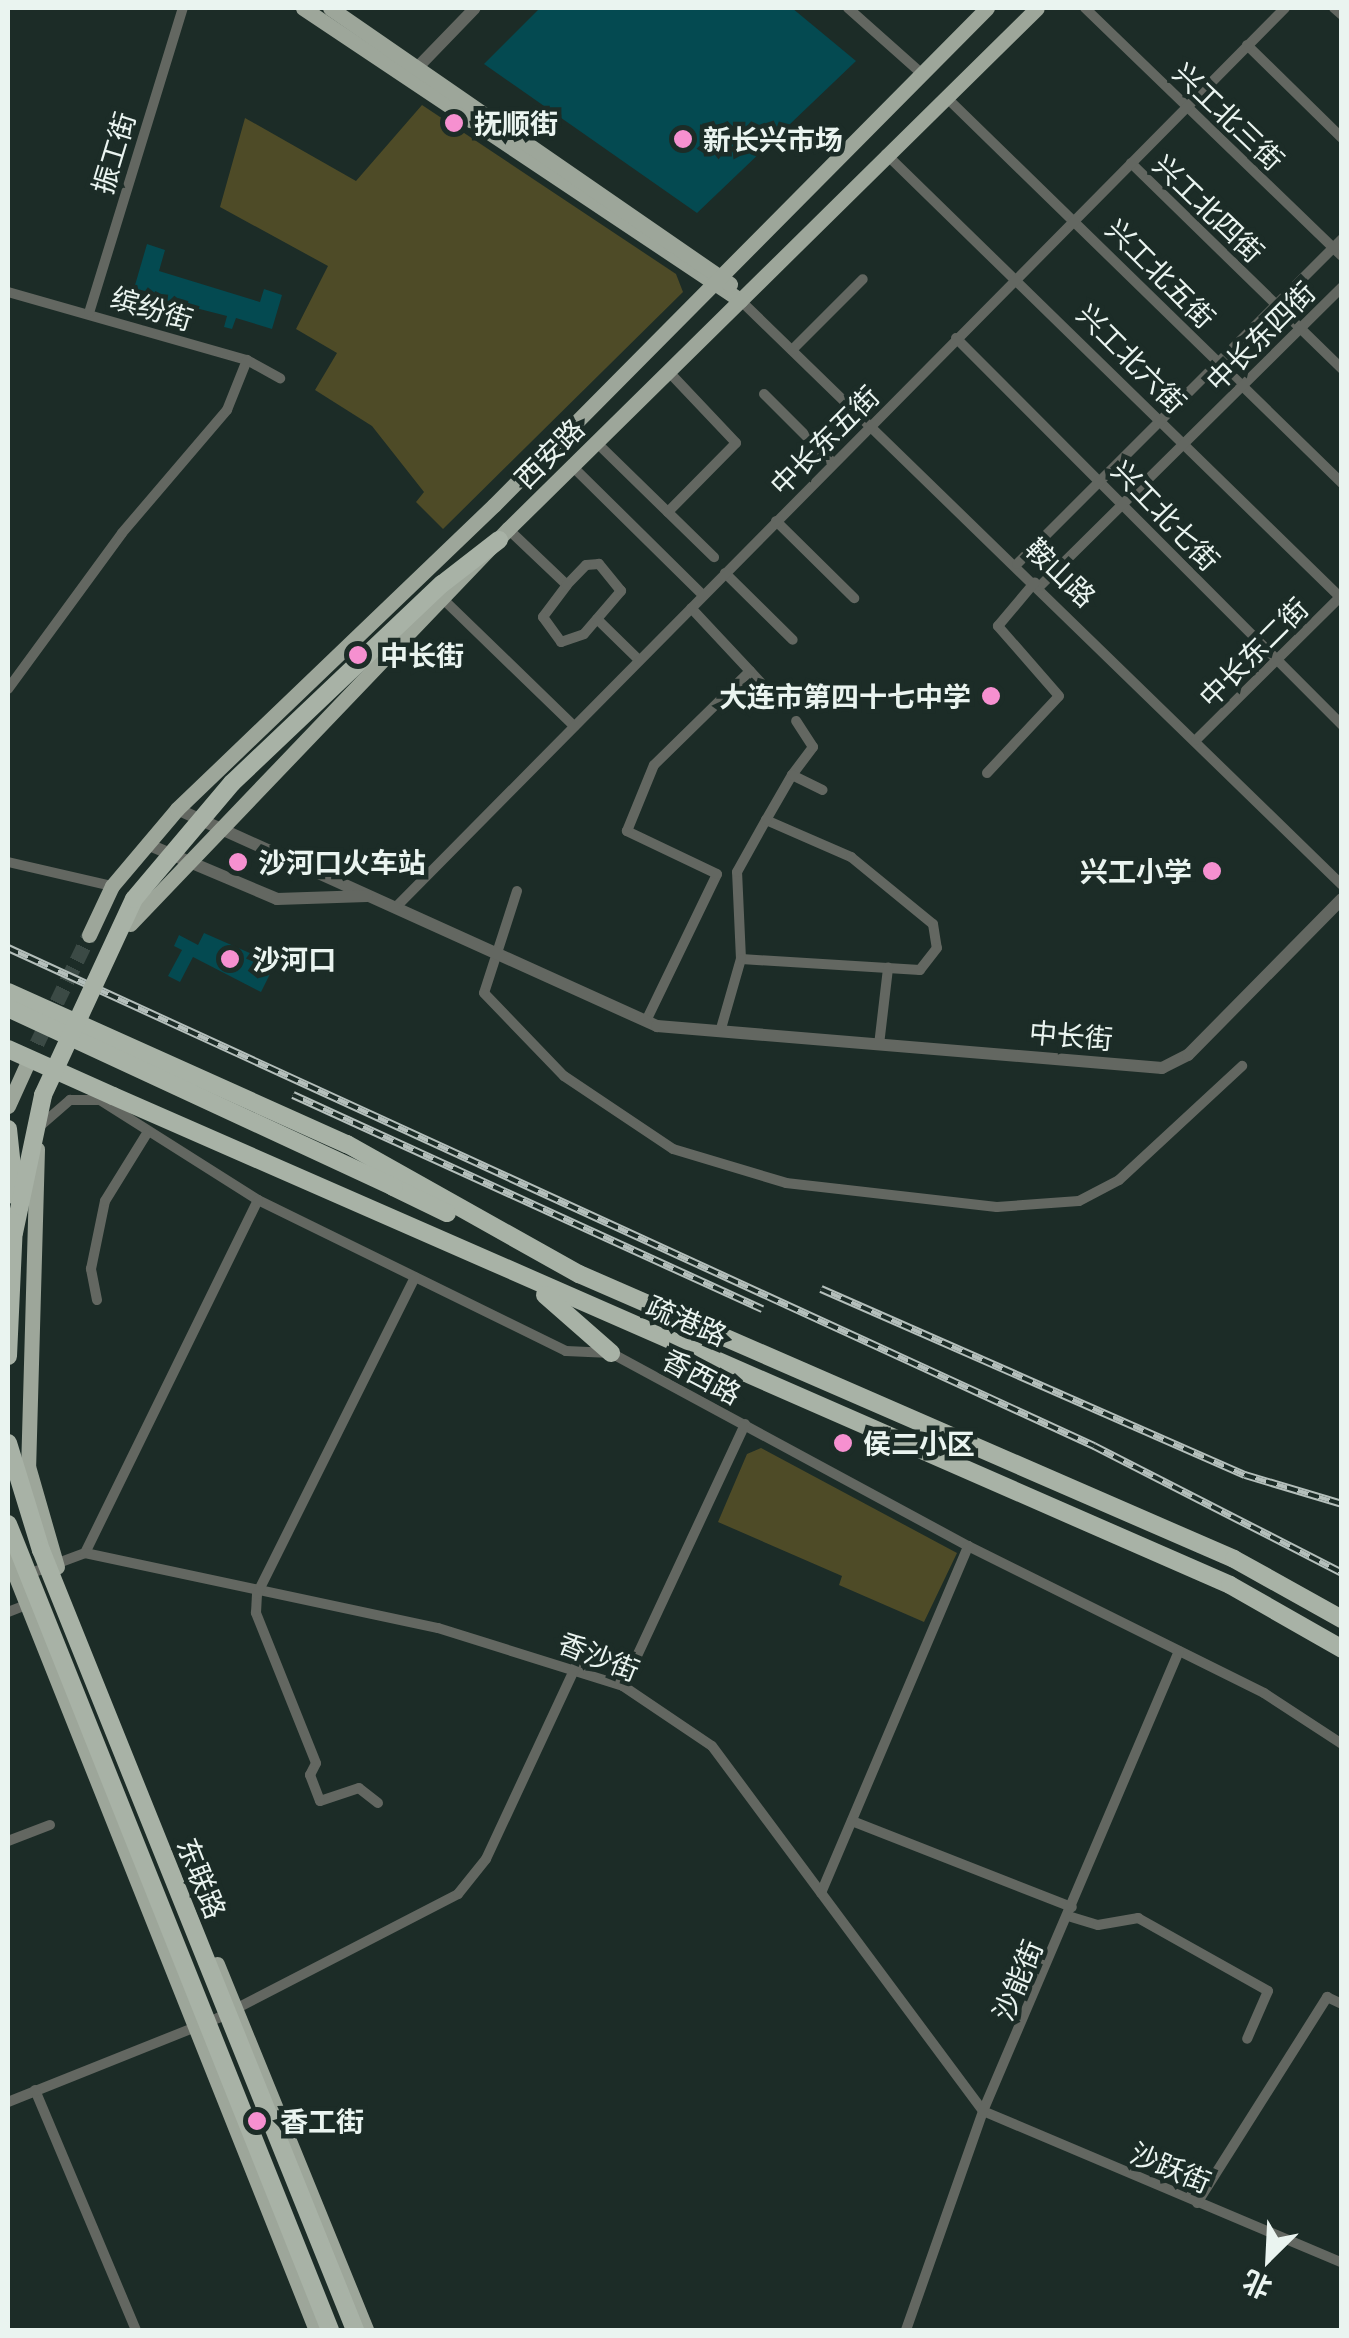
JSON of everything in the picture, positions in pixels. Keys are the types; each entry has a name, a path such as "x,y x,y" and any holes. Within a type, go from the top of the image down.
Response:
{"highway":[{"path":"14,1233 44,1094 134,899 232,783 503,534"},
{"path":"8,992 347,1144 579,1274"},
{"path":"8,1008 579,1274 1234,1559 1342,1619"},
{"name":"疏港路","path":"8,1048 530,1282 1230,1585 1342,1649"},
{"path":"8,1129 14,1233 8,1356"},
{"path":"530,1282 611,1352"},
{"name":"东联路","path":"8,1443 40,1550 355,2330"},
{"name":"东联路","path":"8,1524 330,2330"}],"main road":[{"name":"鞍山路","path":"303,8 720,282"},
{"name":"鞍山路","path":"330,8 720,282 740,300"},
{"name":"西安路","path":"88,936 112,886 177,808 720,282 986,8"},
{"name":"西安路","path":"503,534 1037,8"},
{"path":"116,951 170,876 444,592"},
{"path":"8,1106 27,1064"},
{"path":"57,1082 40,1126 28,1416 34,1502 366,2330"},
{"path":"8,1557 316,2330"}],"street":[{"name":"振工街","path":"89,313 183,8"},
{"path":"416,68 475,8"},
{"path":"848,8 922,74"},
{"name":"兴工北三街","path":"1084,8 1339,247"},
{"name":"中长东五街","path":"396,907 1285,8"},
{"path":"1334,8 1342,15"},
{"path":"1248,45 1342,138"},
{"name":"兴工北五街","path":"946,98 1342,483"},
{"name":"兴工北六街","path":"886,154 1017,277 1341,597"},
{"name":"兴工北四街","path":"1130,163 1342,369"},
{"name":"中长东四街","path":"1016,564 1275,303 1339,247"},
{"path":"792,350 863,279"},
{"name":"中长东四街","path":"987,773 1060,696 998,626 1342,287"},
{"name":"缤纷街","path":"8,292 247,360 280,378"},
{"name":"鞍山路","path":"740,300 873,422 1342,885"},
{"name":"兴工北七街","path":"956,338 1124,502 1342,725"},
{"path":"8,689 122,533 227,410 247,360"},
{"path":"668,371 736,442 668,512"},
{"path":"764,394 833,463"},
{"path":"596,442 714,556"},
{"path":"572,466 703,595"},
{"path":"776,520 854,598"},
{"path":"503,534 567,585"},
{"path":"599,564 621,591 572,642 561,642 544,624 567,585 586,565 599,564"},
{"path":"725,573 793,640"},
{"path":"444,592 574,726"},
{"name":"中长东二街","path":"1196,740 1341,597"},
{"path":"690,608 766,688"},
{"path":"598,618 639,660"},
{"path":"646,1021 718,874 627,831 654,765 750,671"},
{"path":"720,1032 741,959 737,872 792,775 813,746 796,721"},
{"path":"792,775 823,790"},
{"name":"中长街","path":"177,808 646,1021 720,1032 1162,1068 1188,1055 1342,900"},
{"path":"741,959 888,968 930,964 933,924 851,857 766,820"},
{"path":"146,844 277,898 327,901 370,896"},
{"path":"8,862 112,886"},
{"path":"170,876 208,870"},
{"path":"516,891 484,993 564,1076 673,1149 837,1190 997,1207 1079,1200 1119,1180 1242,1066"},
{"path":"880,1045 888,968"},
{"path":"8,1058 27,1064"},
{"name":"香西路","path":"40,1126 83,1096 258,1200 566,1351 611,1352 968,1546 1179,1651 1342,1744"},
{"path":"97,1300 92,1269 105,1201 146,1135"},
{"path":"16,1578 85,1552 258,1200"},
{"path":"378,1803 359,1788 320,1801 310,1775 316,1763 256,1612 257,1594 415,1277"},
{"path":"623,1686 745,1424"},
{"path":"8,1472 34,1502"},
{"path":"821,1893 968,1546"},
{"name":"香沙街","path":"85,1552 257,1594 438,1628 576,1666 623,1686 712,1746 983,2112"},
{"path":"8,1612 26,1605"},
{"name":"沙能街","path":"906,2330 983,2112 1179,1651"},
{"path":"8,2102 236,2010 458,1894 486,1858 576,1666"},
{"path":"852,1820 1098,1926 1138,1918 1268,1990 1247,2039"},
{"path":"8,1841 50,1826"},
{"path":"1197,2203 1327,1997 1342,2004"},
{"path":"36,2090 136,2330"},
{"name":"沙跃街","path":"983,2112 1342,2263"}],"shaded area":[{"path":"422,105 676,274 683,292 443,529 416,502 424,492 372,426 315,390 337,353 296,329 328,266 220,207 245,118 356,181"},
{"path":"761,1448 957,1553 924,1622 839,1585 842,1576 718,1522 747,1454"}],"building":[{"name":"新长兴市场","path":"540,8 792,8 856,61 697,213 484,64"},
{"path":"147,244 165,250 159,271 260,302 264,289 282,295 272,329 236,318 232,329 224,327 227,316 133,292"},
{"path":"204,933 261,958 258,965 271,972 261,992 193,957 180,982 168,976 182,950 174,946 179,935 198,945"}],"tunnel":[{"path":"27,1064 89,935"}],"railway":[{"path":"8,948 1094,1446 1342,1573"},
{"path":"293,1095 762,1309"},
{"path":"821,1289 1245,1475 1342,1504"}],"place":[{"name":"抚顺街","path":"454,123"},
{"name":"新长兴市场","path":"683,139"},
{"name":"中长街","path":"358,655"},
{"name":"大连市第四十七中学","path":"991,696"},
{"name":"沙河口火车站","path":"238,862"},
{"name":"兴工小学","path":"1212,871"},
{"name":"沙河口","path":"230,959"},
{"name":"侯二小区","path":"843,1443"},
{"name":"香工街","path":"257,2121"}]}
